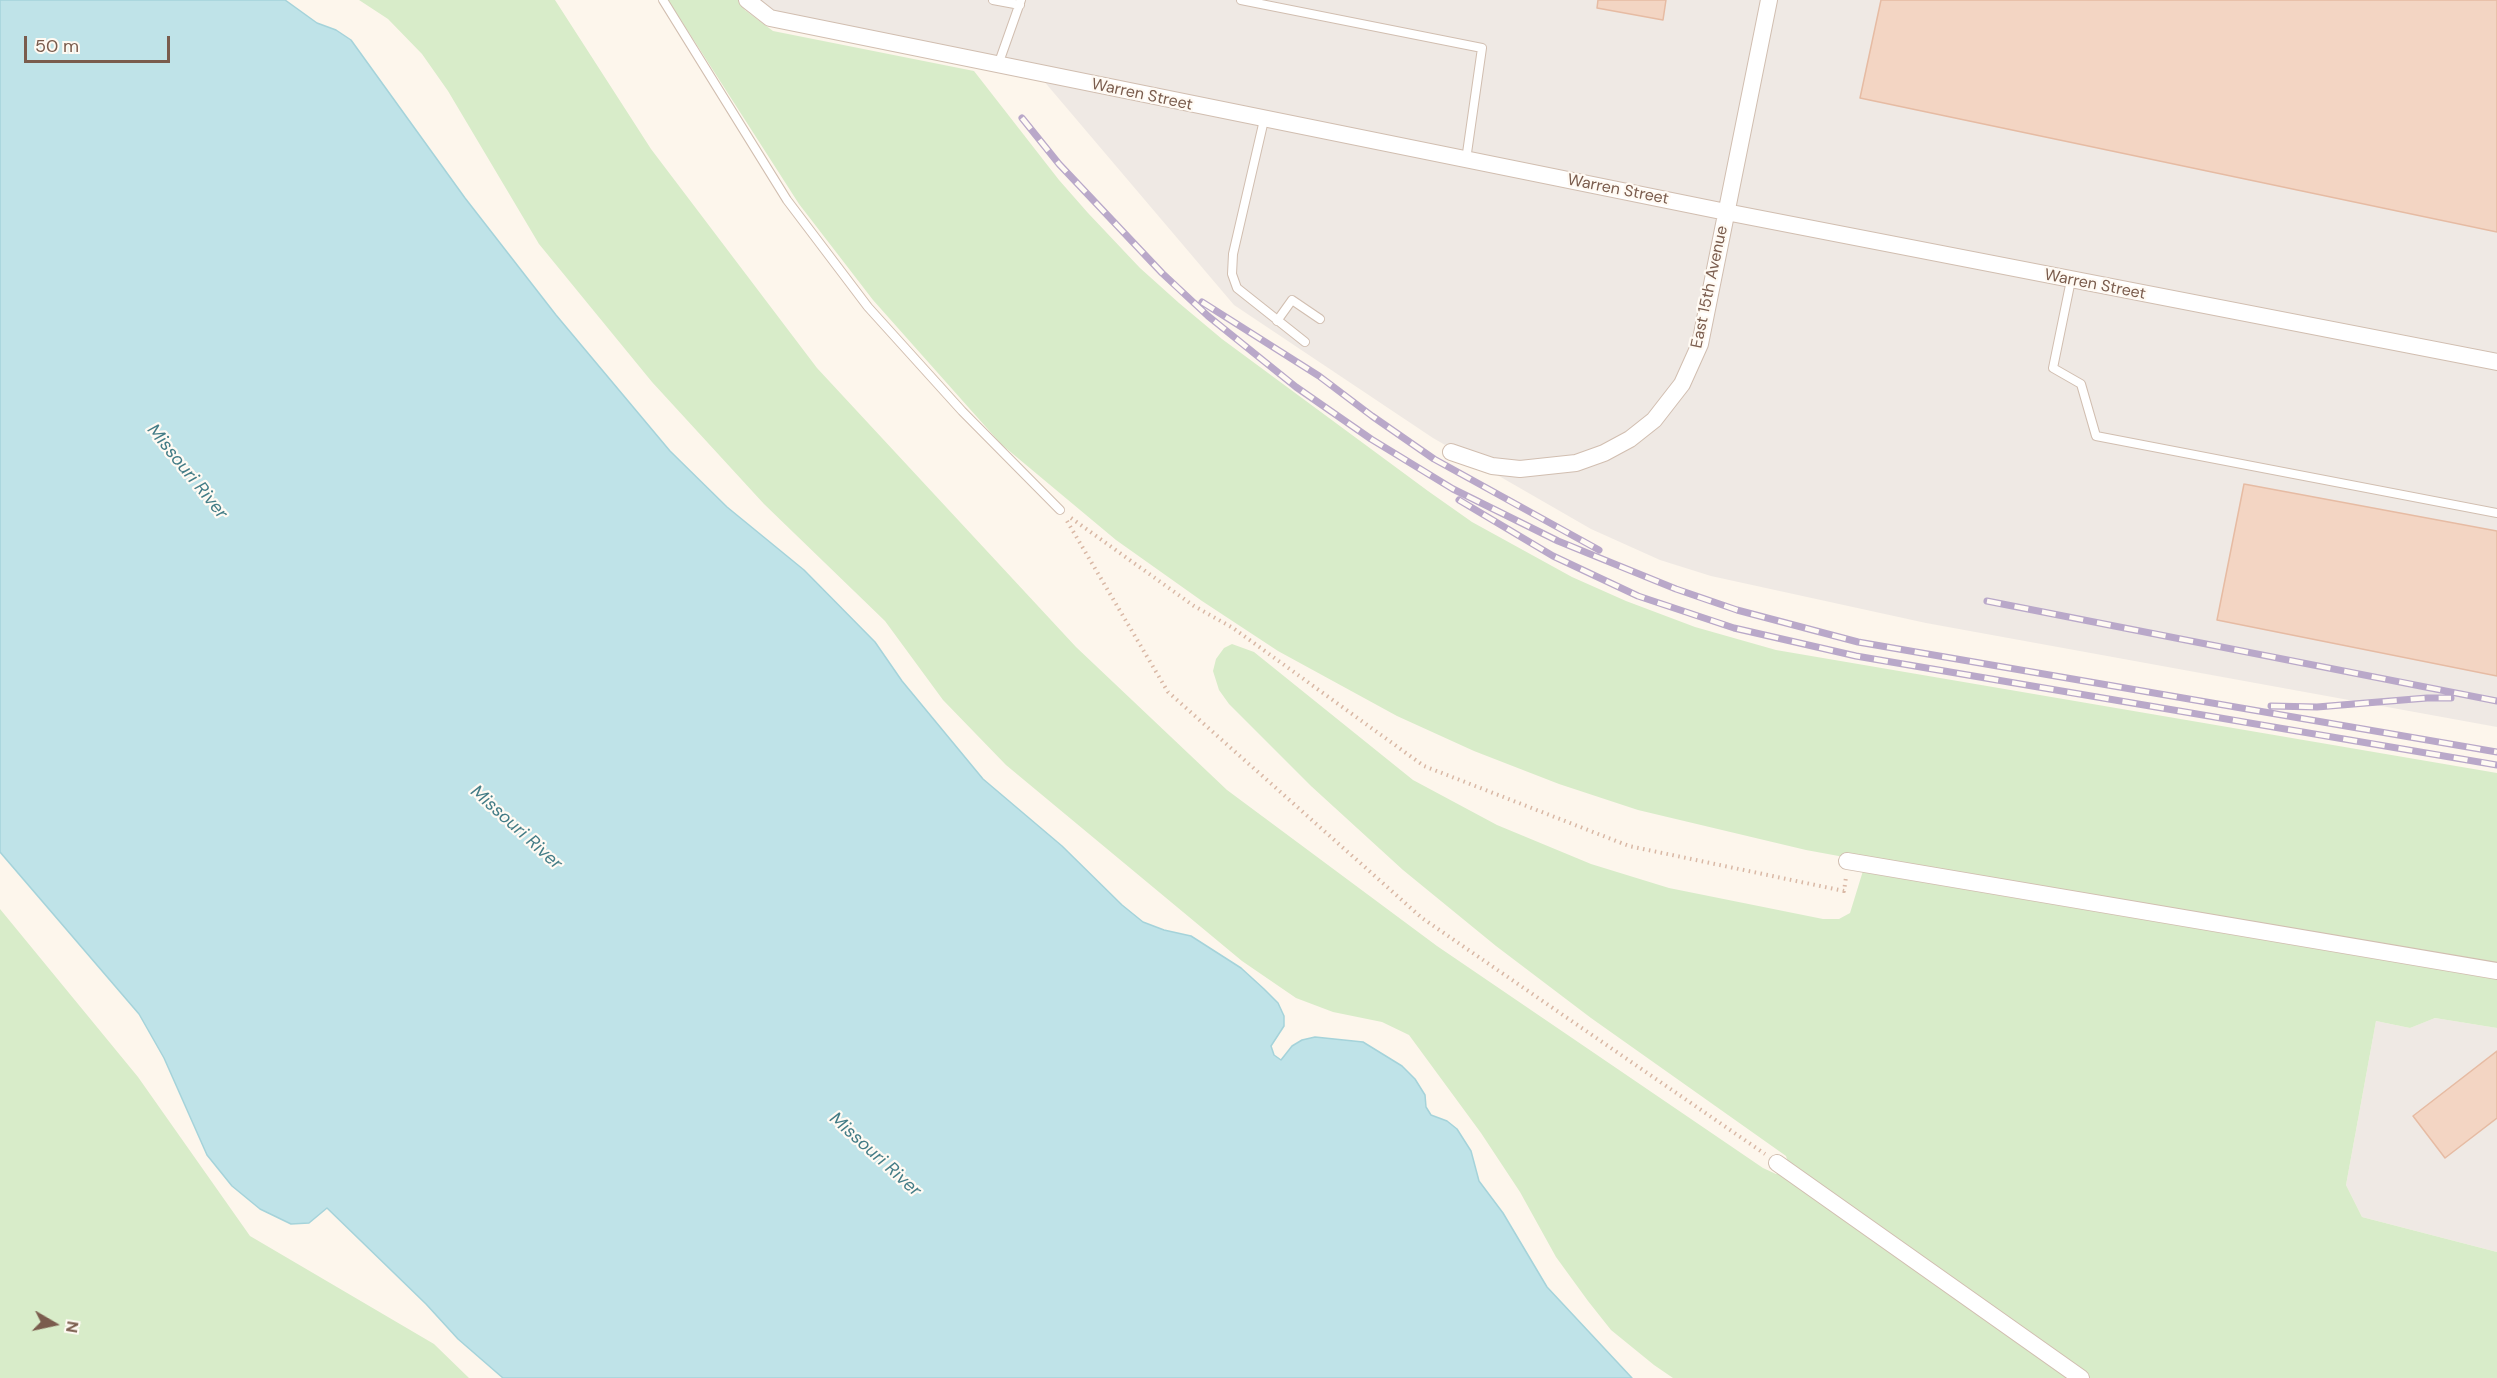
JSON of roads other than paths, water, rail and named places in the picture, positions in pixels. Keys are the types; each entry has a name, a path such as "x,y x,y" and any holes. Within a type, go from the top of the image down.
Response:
{"street":[{"name":"Warren Street","path":"747,0 770,18 1264,120 2497,362"},
{"name":"East 15th Avenue","path":"1451,452 1492,466 1520,469 1576,463 1604,453 1630,439 1654,420 1682,384 1695,357 1769,0"},
{"path":"1847,861 2497,971"},
{"path":"1777,1162 2081,1378"}],"lane":[{"path":"663,0 787,200 868,307 962,411 1060,510"},
{"path":"993,0 1020,3 998,65"},
{"path":"1241,0 1482,48 1466,160"},
{"path":"1264,120 1233,255 1232,274 1237,288 1305,342"},
{"path":"2071,280 2053,368 2081,384 2096,436 2497,513"},
{"path":"1276,321 1292,300 1320,320"}],"water":[{"name":"Missouri River","path":"0,0 285,0 317,23 336,30 351,40 465,198 556,315 670,451 727,507 804,570 875,642 902,681 983,779 1062,846 1122,905 1143,922 1191,936 1241,968 1264,989 1278,1003 1284,1016 1284,1026 1271,1046 1274,1055 1281,1060 1292,1046 1302,1040 1315,1037 1363,1042 1402,1066 1415,1079 1425,1095 1426,1107 1431,1115 1447,1121 1457,1129 1471,1151 1479,1181 1503,1213 1547,1287 1632,1378 503,1378 458,1339 426,1304 327,1208 309,1223 291,1224 260,1209 232,1186 207,1155 164,1058 139,1014 0,852"}],"railway":[{"path":"1022,118 1059,164 1162,273 1208,316 1296,387 1371,439 1453,489 1558,541 1676,589 1737,610 1858,642 2497,752"},
{"path":"1202,302 1319,376 1434,459 1599,550"},
{"path":"1459,500 1553,556 1638,596 1734,628 1856,656 2497,765"},
{"path":"1987,601 2497,701"},
{"path":"2271,706 2317,707 2451,698"}]}
